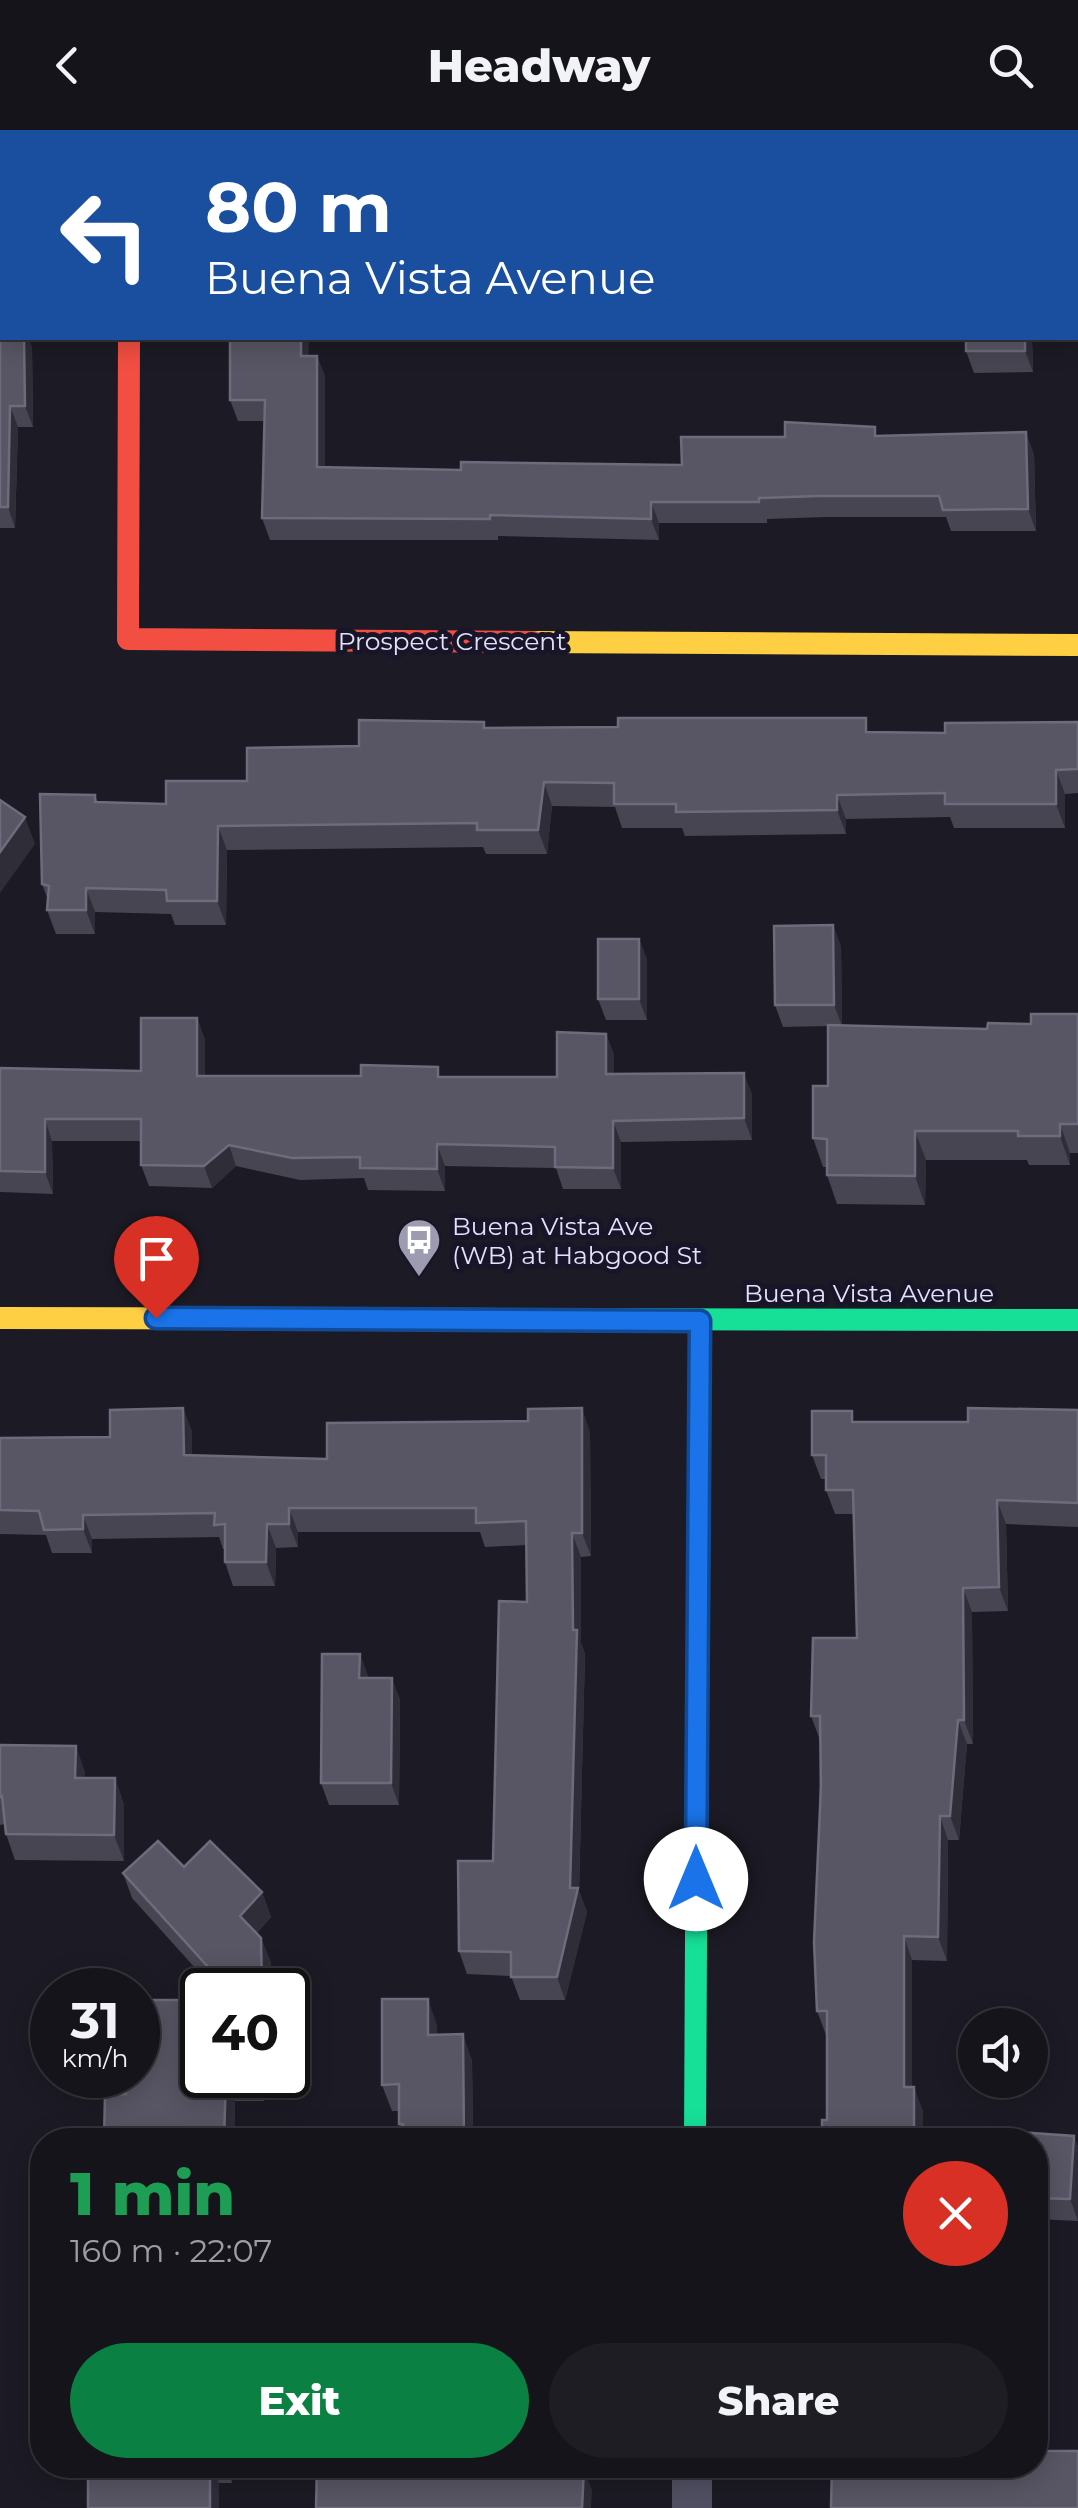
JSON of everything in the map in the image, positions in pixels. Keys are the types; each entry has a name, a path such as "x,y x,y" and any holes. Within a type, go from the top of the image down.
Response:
{"street":[{"name":"Prospect Crescent","path":"129,340 128,639 1078,645"},
{"name":"Buena Vista Avenue","path":"0,1318 1078,1320"},
{"path":"695,2128 700,1321"},
{"path":"692,2478 692,2508"}],"building":[{"path":"0,340 24,340 25,406 10,406 8,507 0,507"},
{"path":"230,340 301,340 301,356 317,356 317,467 461,470 461,462 682,465 681,437 785,437 785,422 875,427 875,436 1026,432 1028,509 943,510 939,496 818,496 759,498 759,502 651,502 651,519 490,515 490,519 262,518 265,400 230,400"},
{"path":"966,340 1025,340 1025,351 966,351"},
{"path":"618,718 866,718 866,732 945,733 945,723 1078,722 1078,769 1056,770 1056,804 945,804 945,793 837,795 837,810 676,812 676,804 614,804 614,783 544,782 538,830 477,830 477,823 218,826 217,901 167,901 166,890 86,888 86,910 47,910 49,886 42,884 40,794 95,795 95,802 166,804 166,781 247,781 247,748 359,746 359,720 484,722 484,728 618,727"},
{"path":"0,800 25,817 0,852"},
{"path":"833,925 834,1005 775,1005 774,926"},
{"path":"598,939 639,939 639,999 598,999"},
{"path":"1031,1014 1078,1014 1078,1124 1060,1124 1060,1136 1018,1136 1018,1131 915,1131 915,1176 827,1175 827,1139 813,1138 813,1086 828,1086 828,1025 987,1029 988,1023 1031,1024"},
{"path":"141,1018 197,1018 197,1076 361,1076 361,1065 438,1067 438,1077 557,1077 557,1032 606,1034 606,1074 744,1073 744,1118 613,1121 613,1168 555,1167 555,1147 437,1144 437,1169 360,1168 360,1157 292,1158 229,1145 204,1166 141,1165 141,1119 45,1119 45,1172 0,1171 0,1068 141,1071"},
{"path":"183,1408 184,1455 327,1459 327,1423 528,1421 528,1409 582,1408 582,1533 572,1533 573,1630 577,1630 570,1888 578,1888 557,1977 511,1977 511,1952 459,1951 458,1861 493,1861 499,1601 527,1602 526,1521 476,1523 476,1508 289,1508 289,1524 267,1524 266,1562 225,1562 225,1524 214,1525 215,1513 83,1515 83,1529 44,1530 39,1511 0,1510 0,1438 110,1437 110,1410"},
{"path":"968,1408 1078,1410 1078,1503 997,1500 999,1587 963,1588 964,1720 958,1720 950,1816 940,1816 938,1937 904,1936 904,2087 914,2087 914,2128 822,2128 822,2120 827,2120 827,2011 817,2011 814,1942 821,1786 820,1716 811,1716 813,1638 857,1638 853,1490 826,1490 826,1455 812,1455 812,1411 852,1411 852,1422 968,1422"},
{"path":"322,1654 360,1654 359,1678 392,1678 391,1783 321,1783"},
{"path":"0,1745 76,1746 75,1778 115,1778 114,1835 6,1834 0,1797"},
{"path":"158,1841 184,1867 210,1841 262,1892 240,1916 261,1938 262,1968 209,1968 123,1873"},
{"path":"382,1999 428,1999 428,2035 463,2034 464,2128 403,2128 399,2124 399,2084 382,2085"},
{"path":"160,2000 180,2000 180,2098 225,2098 224,2128 104,2128 105,2098 160,2098"},
{"path":"1048,2134 1074,2136 1070,2199 1048,2198"},
{"path":"1048,2451 1078,2451 1078,2508 831,2508 832,2478 1048,2478"},
{"path":"88,2478 210,2478 210,2508 88,2508"},
{"path":"317,2478 584,2478 582,2508 316,2508"}],"traffic: fast":[{"path":"572,1319 1078,1320"},
{"path":"695,2128 697,1741"}],"traffic: slow":[{"path":"533,642 1078,645"},
{"path":"0,1318 572,1319"}],"traffic: jam":[{"path":"129,340 128,639 533,642"},
{"path":"697,1741 700,1321"}],"place":[{"name":"Buena Vista Ave (WB) at Habgood St","path":"419,1278"}],"route":[{"path":"156,1318 700,1321 696,1879"}]}
